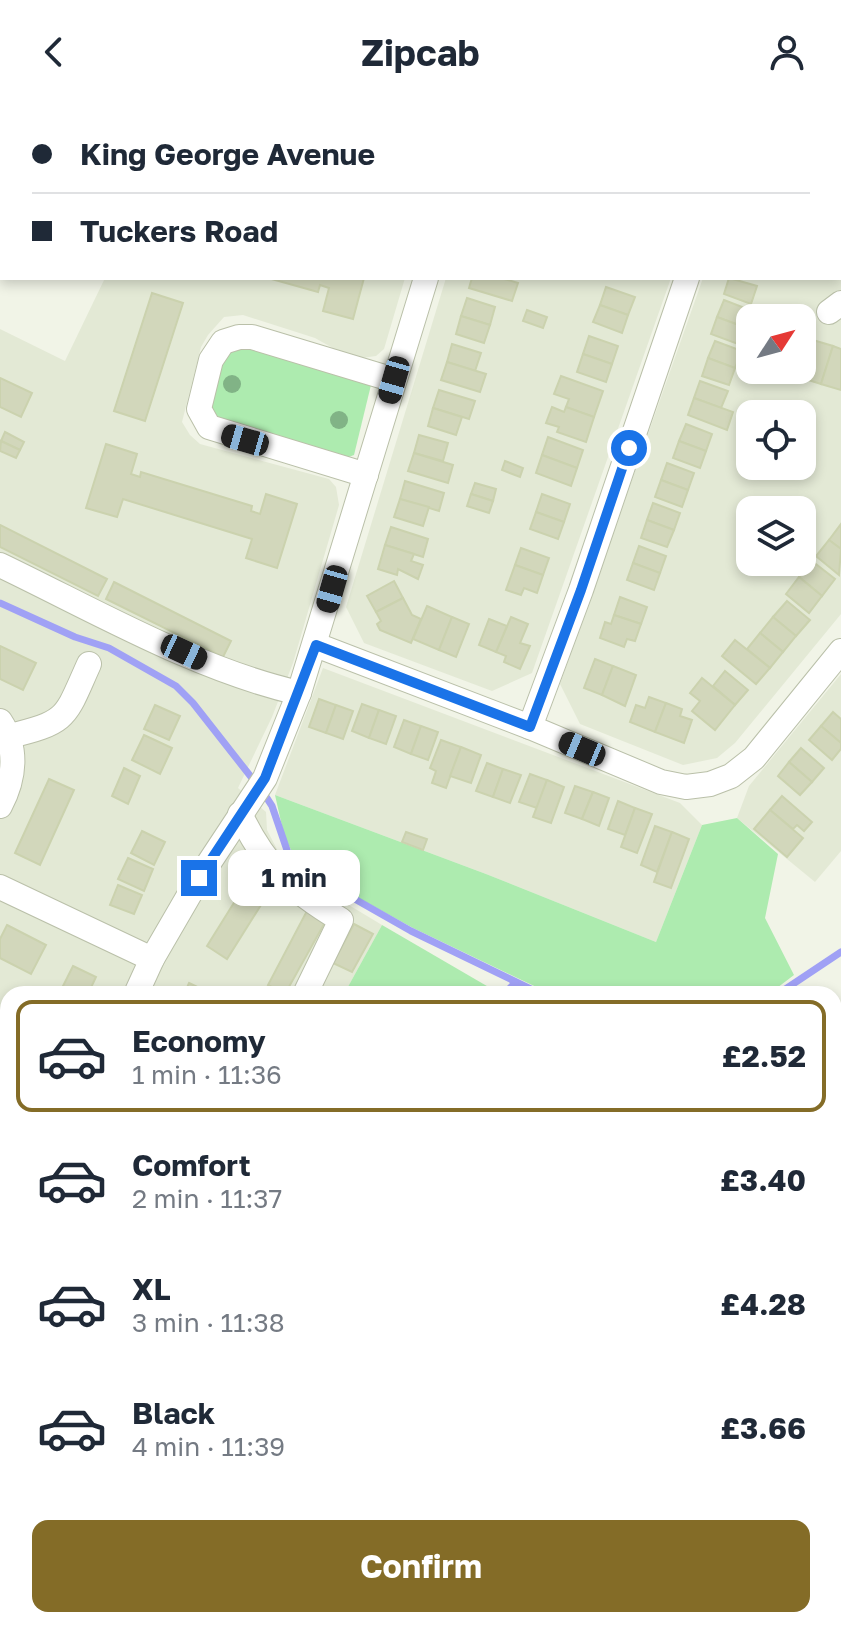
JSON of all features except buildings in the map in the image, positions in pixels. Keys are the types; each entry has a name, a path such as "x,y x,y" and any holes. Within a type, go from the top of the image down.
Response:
{"street":[{"path":"140,986 152,959 252,796 299,693 425,280"},
{"path":"530,727 581,590 686,280"},
{"path":"366,475 209,427 199,409 211,360 223,342 252,337 394,380"},
{"path":"0,565 210,665 252,682 299,693"},
{"path":"316,645 530,727 661,782 686,787 710,784 731,776 754,758 841,651"},
{"path":"0,806 9,790 13,759 5,729 47,727 66,715 89,664"},
{"path":"252,796 257,848 281,877 308,900 341,920 309,986"},
{"path":"0,887 152,959"}],"shaded area":[{"path":"104,280 404,280 384,349 376,356 347,356 315,338 243,315 224,317 201,347 182,422 200,444 329,479 336,487 339,505 293,663 272,717 238,788 266,812 267,830 282,859 294,872 382,925 348,986 0,986 0,329 65,361"},
{"path":"445,280 670,280 532,673 492,691 364,643 346,607"},
{"path":"702,280 841,280 841,614 735,743 717,758 683,765 580,724 560,684"},
{"path":"323,668 680,803 702,825 656,942 275,795"},
{"path":"841,674 841,851 815,882 737,818 749,786"}],"green space":[{"path":"247,346 371,385 354,455 346,458 217,422 209,410 223,354"},
{"path":"275,795 656,942 702,825 737,818 778,854 765,918 794,975 780,986 534,986 413,928 322,878 304,865 291,850 284,835"},
{"path":"382,925 487,986 348,986"}],"waterway":[{"path":"0,603 75,637 109,648 176,686 255,782"},
{"path":"263,792 272,806 288,853 302,869 411,931 524,986"},
{"path":"790,986 841,952"},
{"path":"512,986 515,983"}],"route":[{"path":"199,878 265,778 316,645 530,727 629,448"}]}
